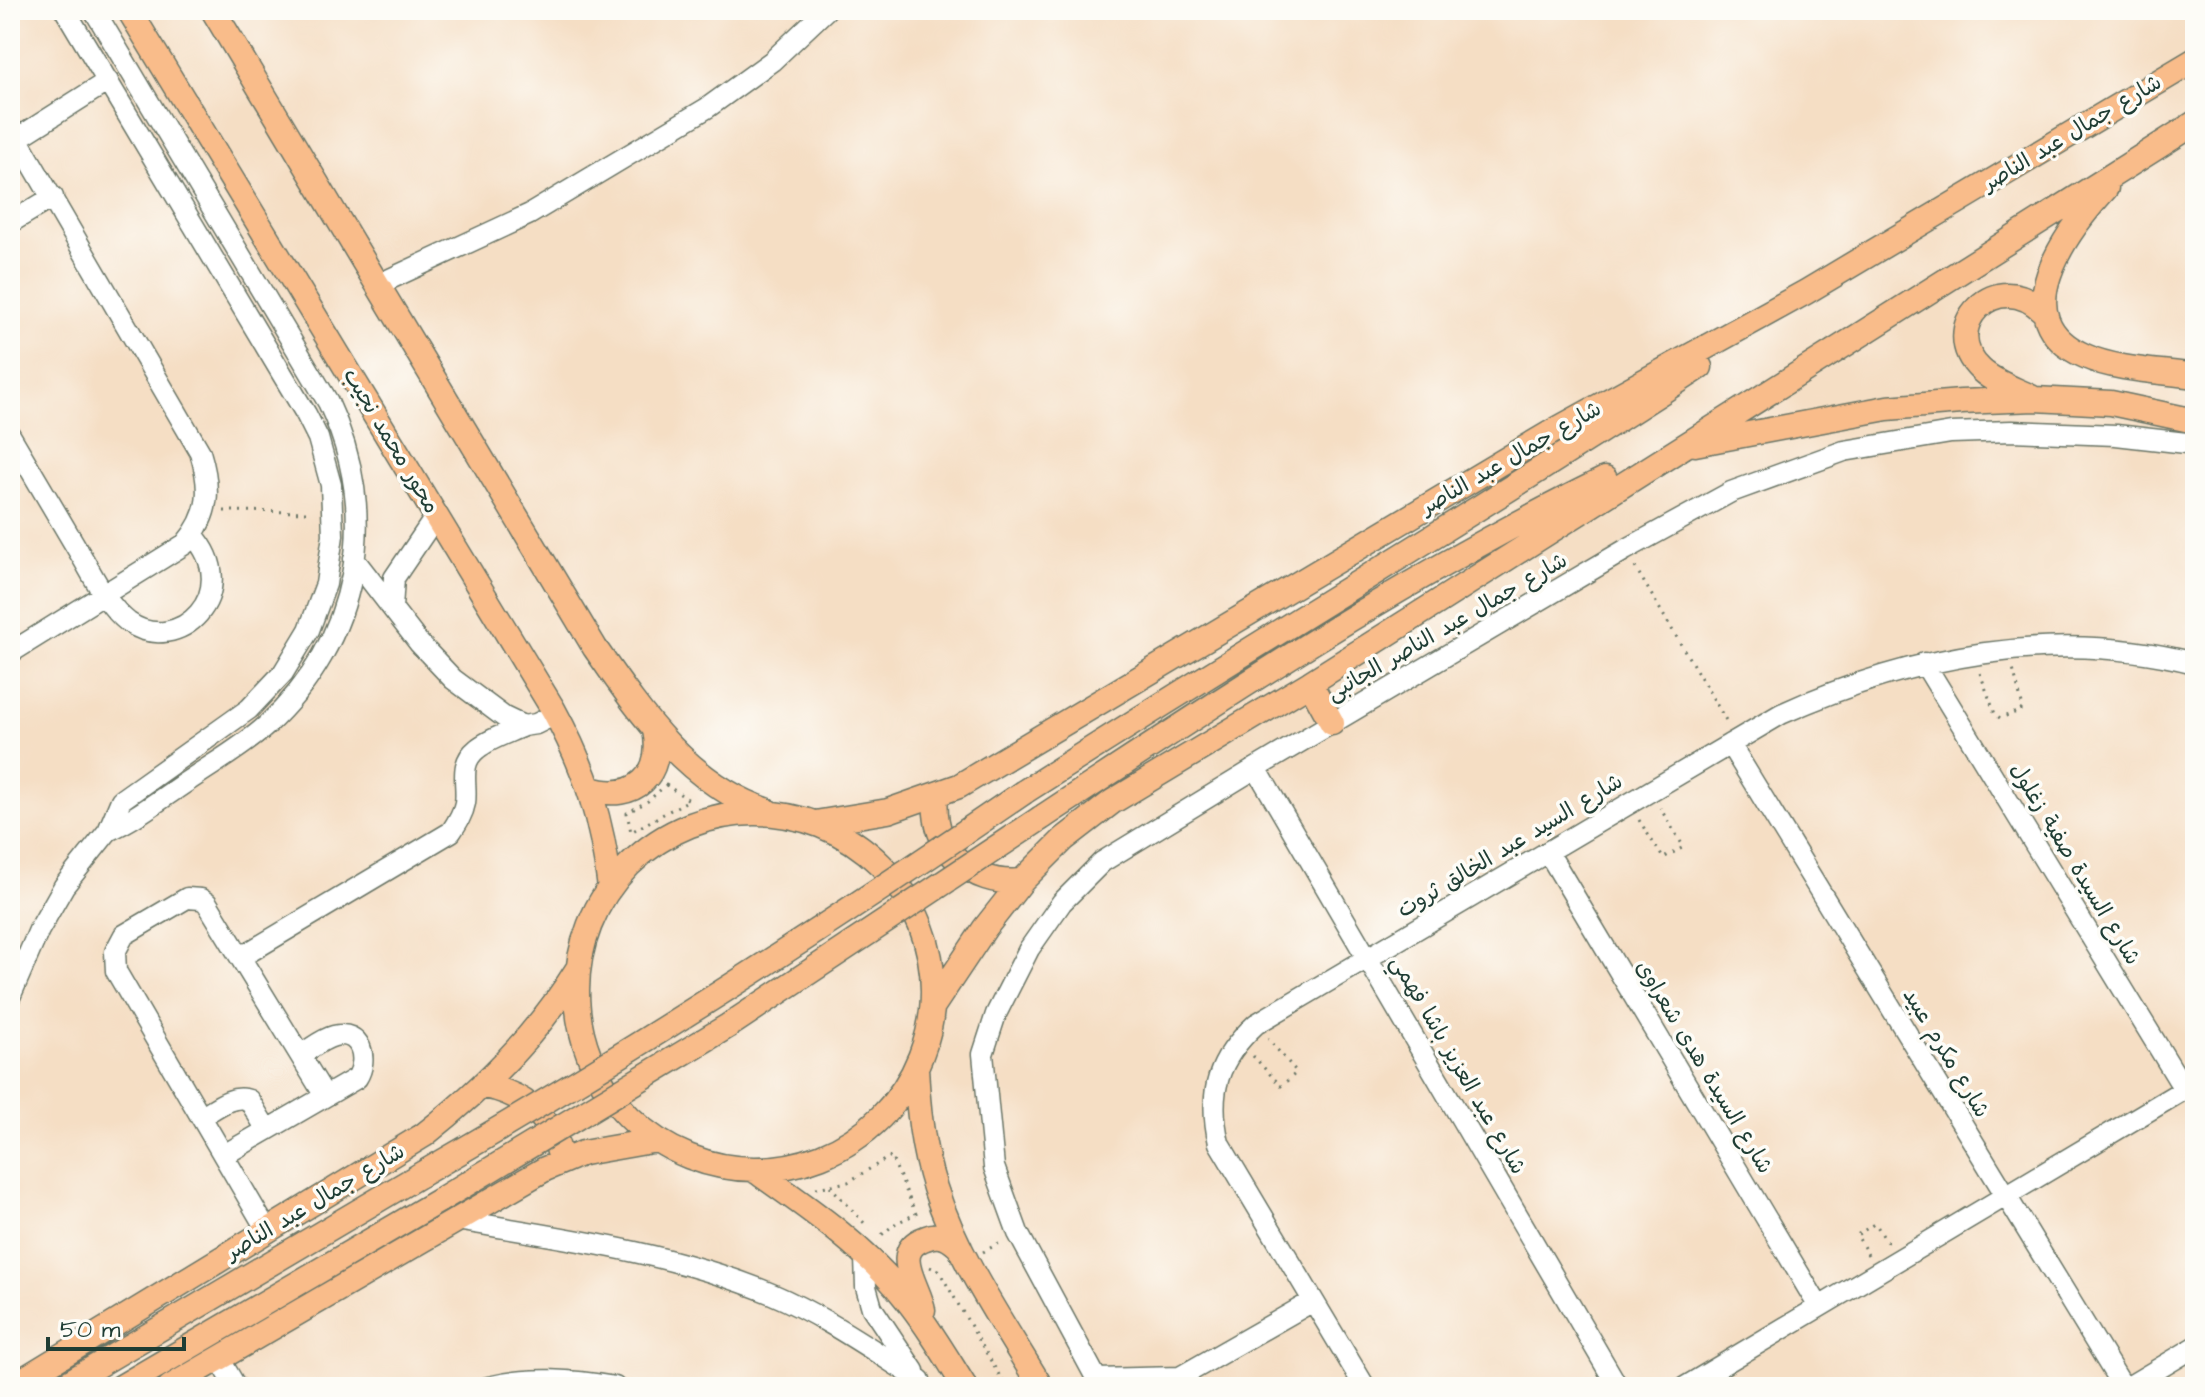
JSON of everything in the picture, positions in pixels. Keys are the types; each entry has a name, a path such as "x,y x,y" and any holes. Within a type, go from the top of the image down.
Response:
{"main road":[{"name":"محور محمد نجيب","path":"129,10 556,714 591,789 600,821 610,888"},
{"path":"213,10 595,648 655,730 681,758 714,784 756,806 815,823 842,835 866,851 888,871 906,894 919,920 929,948 933,1006 927,1037 916,1067 899,1096 849,1142 819,1157 787,1166 753,1169 719,1166 687,1156 657,1140 634,1123 615,1102 587,1052 580,1025 578,968 589,926 610,888 648,848 684,828 724,816 779,814"},
{"name":"شارع جمال عبد الناصر","path":"815,823 888,811 959,786 1552,432 1806,292 2195,60"},
{"path":"933,1006 985,928 1022,881 1064,839 1112,802 1310,683 2194,125"},
{"path":"2043,311 2046,281 2063,246 2090,207 2135,161"},
{"path":"61,1387 515,1121 711,1000 1162,703 1650,400 1806,292"},
{"path":"2035,399 1983,372 1969,350 1966,330 1969,320 1980,304 1998,295 2018,295 2036,304 2062,341 2084,356 2195,376"},
{"path":"121,1387 728,1026 1179,726 1461,553 1593,485 1680,447 1887,408 2035,399 2111,403 2195,421"},
{"path":"1310,683 1332,723"},
{"path":"591,789 606,794 622,793 637,787 656,762 658,746 655,730"},
{"path":"936,796 934,809 939,834 961,865 984,878 1022,881"},
{"name":"شارع جمال عبد الناصر","path":"11,1387 424,1135 483,1086 535,1030 559,1000 578,968"},
{"path":"916,1067 926,1158 944,1212 960,1248 1041,1387"},
{"path":"483,1086 511,1093 536,1110 553,1134 561,1162"},
{"path":"170,1387 198,1380 219,1358 561,1162 606,1147 657,1140"},
{"path":"753,1169 814,1213 871,1248 965,1387"},
{"path":"922,1321 922,1301 908,1273 907,1264 912,1248 919,1241 934,1235 950,1239 960,1248"}],"street":[{"path":"10,997 39,930 64,886 108,831 121,800 249,709 283,673 309,630 326,584 333,535 331,485 318,438 306,414 65,10"},
{"path":"94,10 328,402 341,430 355,481 358,536 349,589 331,641 302,688 265,727 135,818 108,831"},
{"path":"377,285 530,214 707,108 772,61 826,10"},
{"path":"10,653 163,560 193,535 207,501 207,476 200,452 14,132 108,81"},
{"path":"10,223 53,197"},
{"name":"شارع جمال عبد الناصر الجانبى","path":"1099,1383 1018,1233 994,1167 983,1054 996,1014 1037,937 1062,902 1102,862 1625,550 1731,492 1844,451 1951,433 2012,431 2116,435 2195,444"},
{"path":"10,435 105,596 130,623 147,630 165,631 183,626 198,615 208,600 213,583 212,564 205,548 193,535"},
{"path":"392,608 394,578 436,516"},
{"path":"354,559 419,643 453,679 504,717 523,726"},
{"name":"شارع السيد عبد الخالق ثروت","path":"1365,1387 1219,1143 1214,1121 1215,1089 1226,1059 1238,1040 1256,1024 1781,714 1827,693 1924,663 2008,650 2068,647 2129,651 2195,663"},
{"name":"شارع السيدة صفية زغلول","path":"1924,663 2190,1086"},
{"path":"241,957 451,832 460,819 465,803 467,760 476,750 523,726 536,724 556,714"},
{"name":"شارع مكرم عبيد","path":"1734,742 2005,1196 2126,1387"},
{"name":"شارع عبد العزيز باشا فهمي","path":"1256,768 1618,1387"},
{"name":"شارع السيدة هدى شعراوى","path":"1548,852 1819,1307"},
{"path":"268,1232 116,971 115,952 124,935 187,898 201,899 211,908 325,1096"},
{"path":"224,1155 357,1078 365,1057 361,1046 342,1035 331,1037 300,1055"},
{"path":"1685,1387 2190,1086"},
{"path":"201,1117 235,1098 245,1098 267,1130"},
{"path":"456,1220 586,1241 705,1269 774,1295 823,1319 922,1383"},
{"path":"871,1248 866,1287 872,1308 922,1383"},
{"path":"1099,1383 1174,1382 1313,1301"},
{"path":"2126,1387 2195,1347"},
{"path":"219,1358 236,1387"},
{"path":"488,1387 536,1380 578,1381 615,1387"}],"path":[{"path":"204,511 332,512"},
{"path":"1625,550 1734,742"},
{"path":"1973,654 1995,714 2000,718 2023,708 2008,650"},
{"path":"666,785 689,800 631,832 627,813 648,801 666,785"},
{"path":"1629,803 1663,858 1682,848 1650,791"},
{"path":"1238,1040 1279,1085 1283,1085 1296,1072 1256,1024"},
{"path":"868,1228 830,1186 848,1182 891,1156 916,1214 896,1223 871,1248"},
{"path":"1878,1272 1858,1234 1876,1224 1898,1260"},
{"path":"924,1269 929,1267 939,1271 1006,1387"}]}
